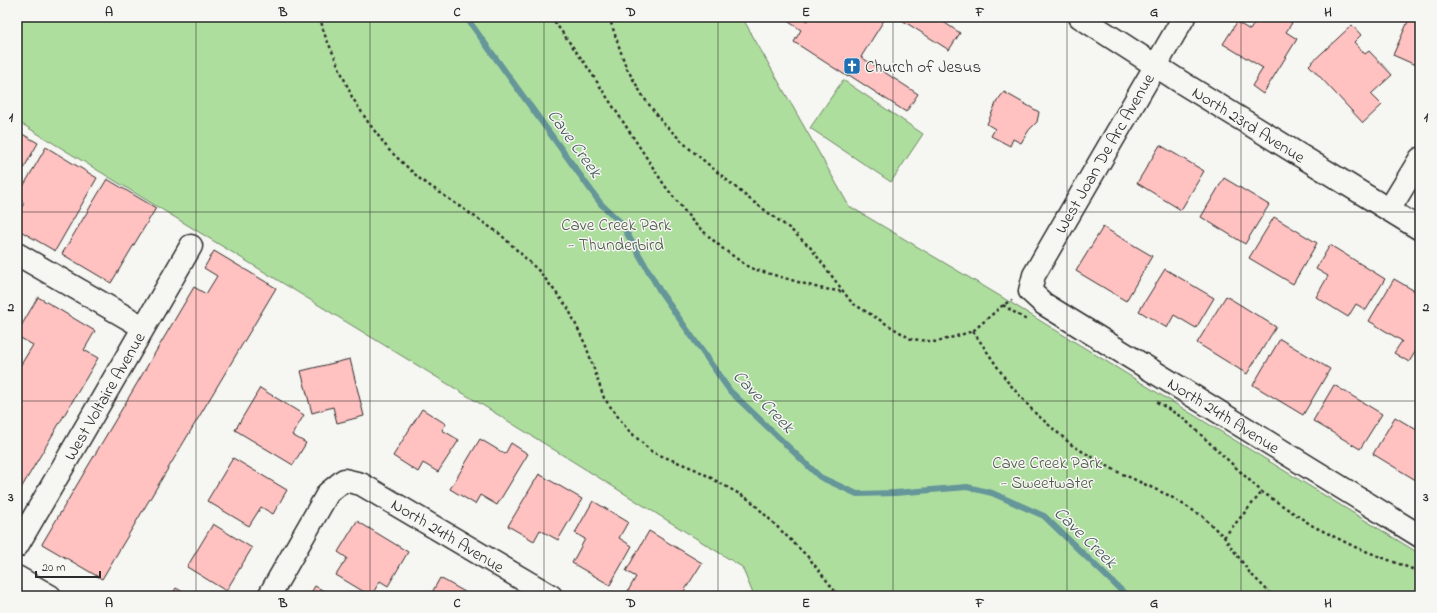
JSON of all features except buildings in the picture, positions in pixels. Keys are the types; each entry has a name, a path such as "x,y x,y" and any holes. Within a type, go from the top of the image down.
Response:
{"street":[{"name":"North 23rd Avenue","path":"1080,17 1420,229"},
{"name":"West Joan De Arc Avenue","path":"1030,291 1034,275 1184,17"},
{"path":"1389,210 1420,160"},
{"name":"West Voltaire Avenue","path":"17,546 191,246"},
{"path":"17,254 143,327"},
{"name":"North 24th Avenue","path":"1030,291 1044,304 1420,536"},
{"name":"North 24th Avenue","path":"269,596 328,493 344,480 361,484 551,596"},
{"path":"17,577 50,596"}],"path":[{"path":"320,17 324,34 352,97 389,150 420,179 500,234 540,272 568,308 586,346 604,398 627,429 652,452 697,470 750,500 809,558 834,590 836,596"},
{"path":"551,17 586,65 665,186 694,224 722,248 750,268 819,288 844,292"},
{"path":"609,17 626,67 644,98 664,124 690,149 747,197 790,228 810,247 852,303 911,340 937,342 973,331 1003,305 1030,291"},
{"path":"1003,305 1030,322"},
{"path":"973,331 1007,381 1034,412 1073,446 1118,472 1168,495 1202,516 1224,537 1250,573 1273,596"},
{"path":"1156,401 1183,418 1262,492 1313,526 1356,547 1420,572"},
{"path":"1224,537 1262,492"}],"green space":[{"name":"Cave Creek Park - Thunderbird","path":"17,17 742,17 849,206 995,293 1420,554 1420,596 754,596 742,567 484,406 17,121"},
{"path":"843,80 923,134 891,182 810,128"}],"waterway":[{"name":"Cave Creek","path":"466,17 601,204 621,223 660,291 730,391 820,477 857,494 895,493 967,487 992,493 1044,516 1127,596"}],"place":[{"name":"Church of Jesus","path":"852,66"}],"park label":[{"name":"Cave Creek Park - Sweetwater","path":"1047,472"}]}
